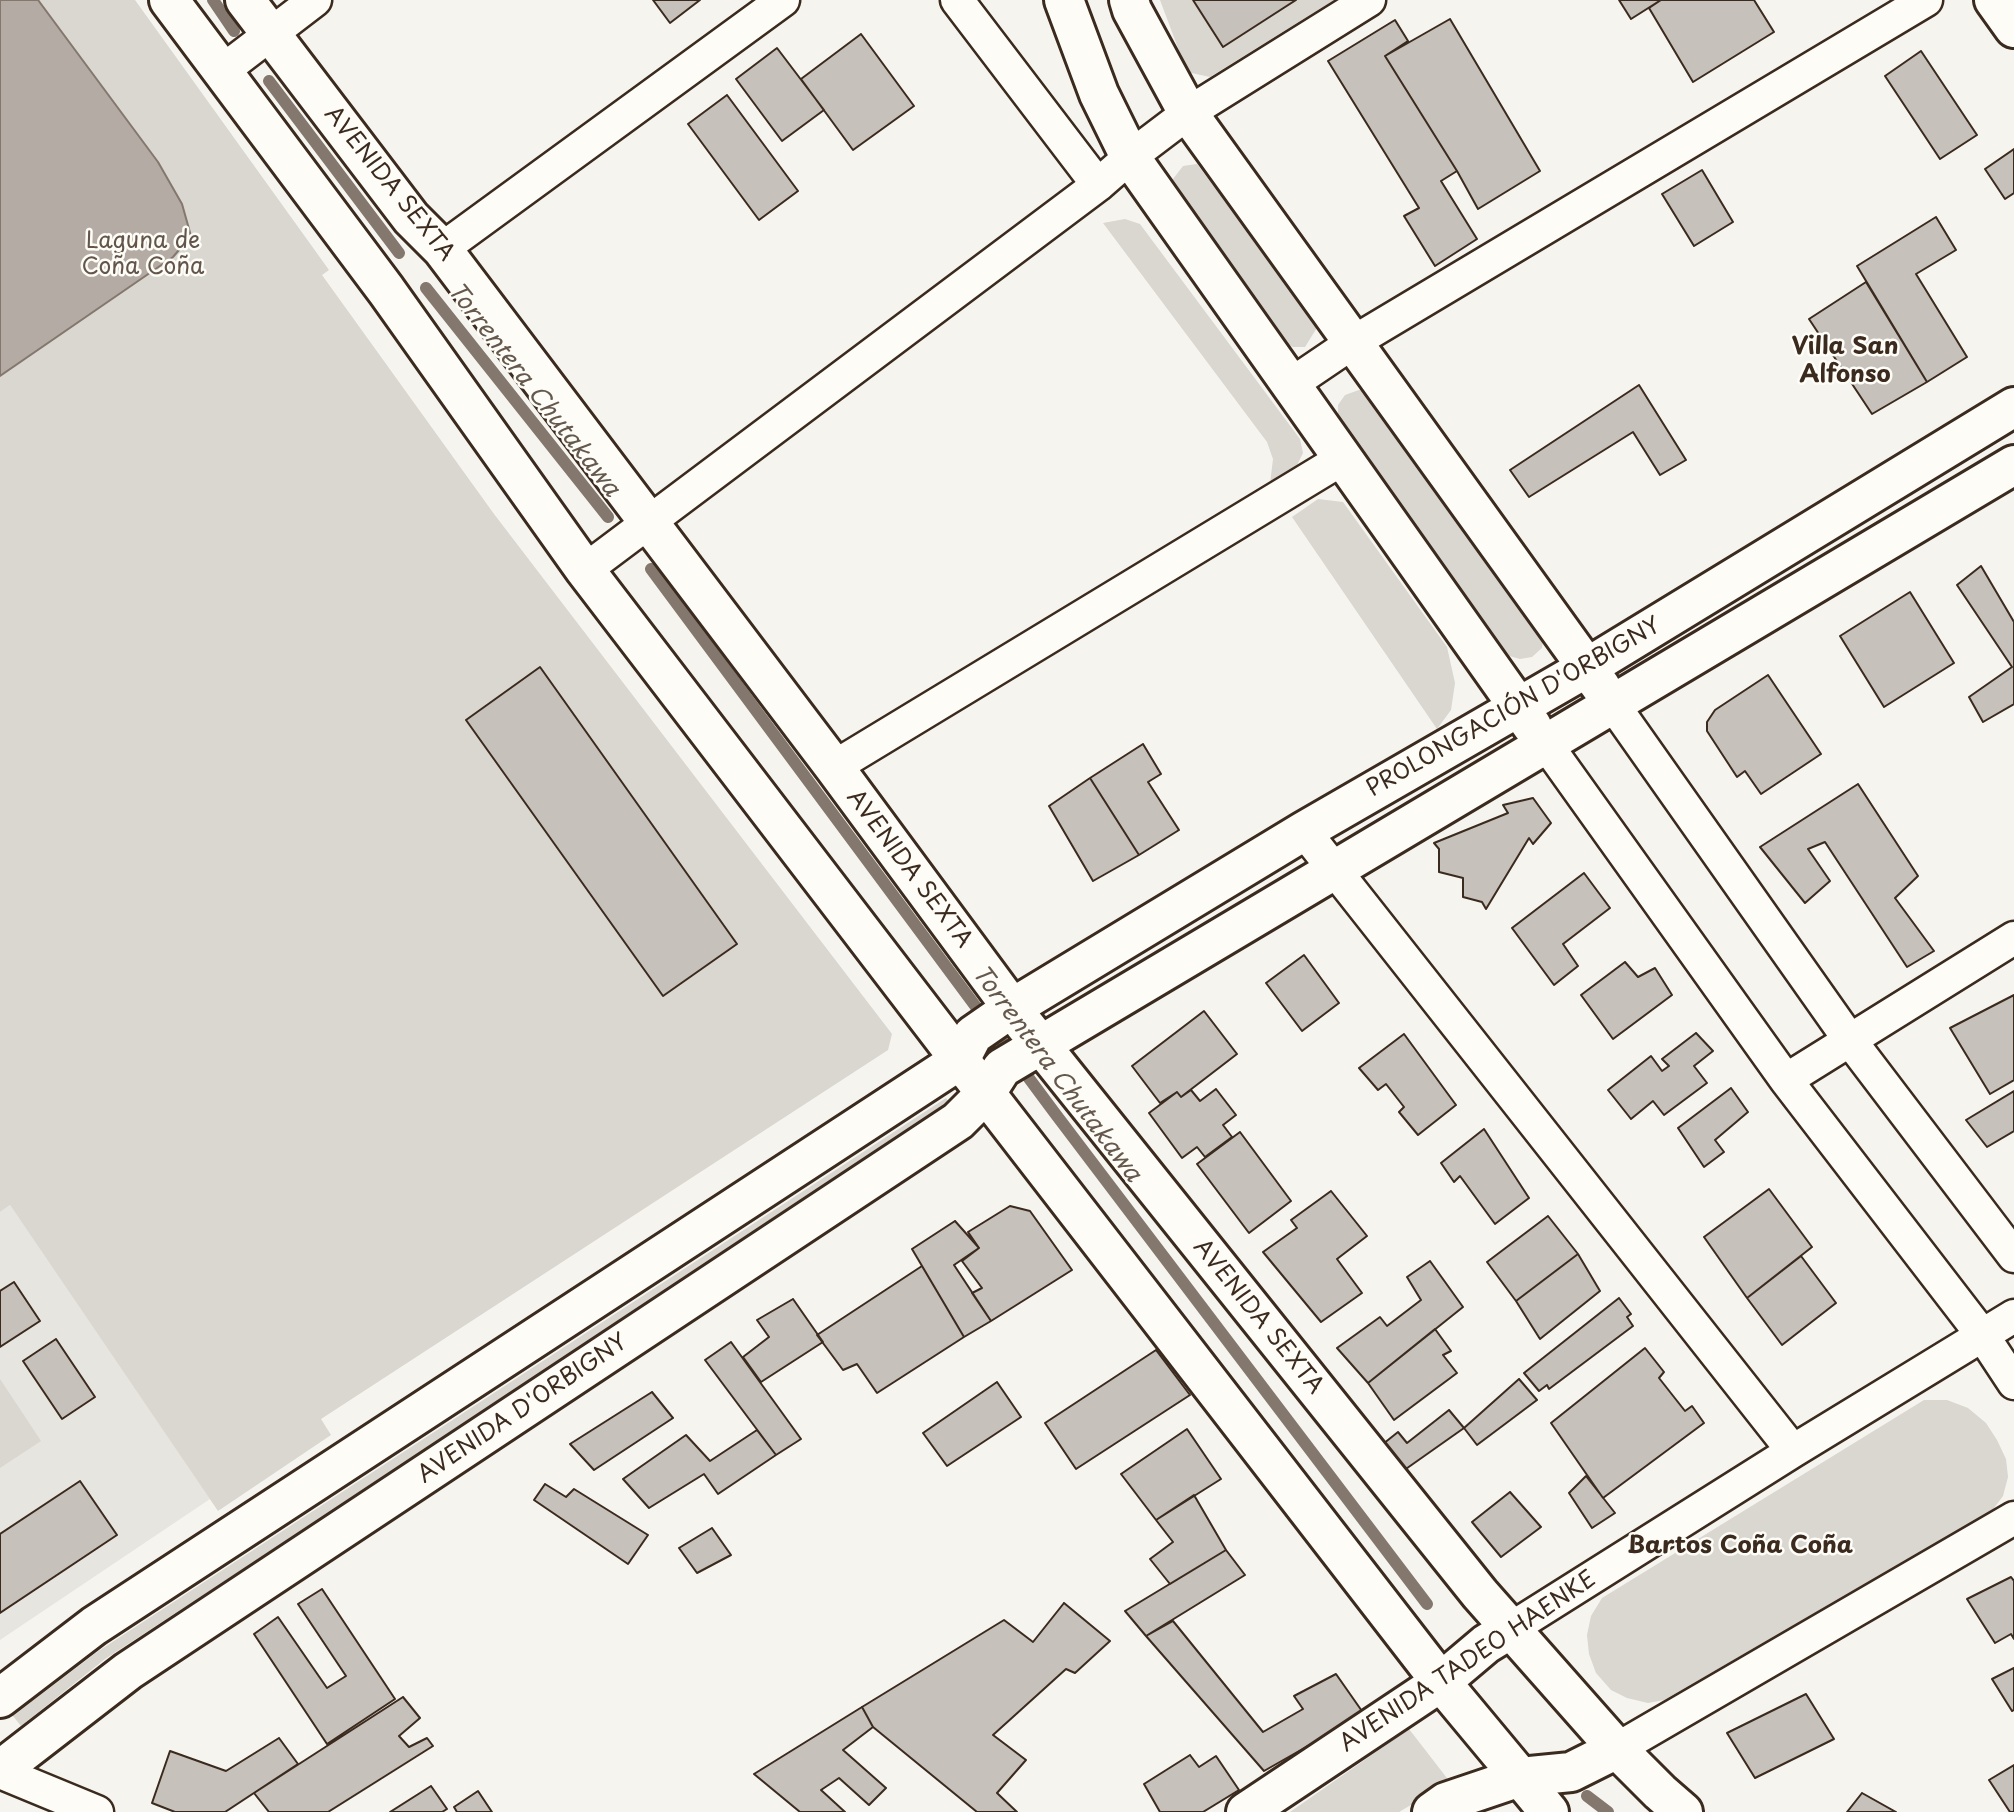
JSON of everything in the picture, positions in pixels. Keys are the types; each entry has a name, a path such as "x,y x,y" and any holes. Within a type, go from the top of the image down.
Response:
{"main road":[{"name":"AVENIDA SEXTA","path":"169,0 247,52 442,249 621,543 966,1048 1475,1655 1593,1761 1660,1792 1683,1812"},
{"name":"AVENIDA SEXTA","path":"245,0 247,52 386,290 834,767 1038,1046 1480,1594 1475,1655 1520,1777 1549,1812"},
{"path":"1064,0 1099,94 1130,157 1517,707 1546,744"},
{"path":"1129,0 1188,113 1612,703"},
{"path":"1994,0 2014,28"},
{"name":"PROLONGACIÓN D'ORBIGNY","path":"1011,1009 1304,831 1588,667 2014,407"},
{"name":"PROLONGACIÓN D'ORBIGNY","path":"1038,1046 2014,465"},
{"path":"0,1698 94,1626 966,1048 1011,1009"},
{"name":"AVENIDA D'ORBIGNY","path":"0,1771 128,1671 958,1121 994,1081 1038,1046"},
{"name":"AVENIDA TADEO HAENKE","path":"1246,1812 1475,1655"},
{"path":"1432,1812 1446,1802 1520,1777 1593,1761"}],"street":[{"path":"247,52 315,0"},
{"path":"442,249 783,0"},
{"path":"957,0 1098,185"},
{"path":"621,543 1098,185 1188,113 1369,0"},
{"path":"1290,385 1352,343 1926,0"},
{"path":"834,767 1342,459"},
{"path":"1612,703 1849,1039 2014,1256"},
{"path":"1546,744 1786,1080 1983,1336 2013,1379"},
{"path":"1304,831 1793,1451"},
{"path":"1786,1080 2014,938"},
{"name":"AVENIDA TADEO HAENKE","path":"1475,1655 1793,1451 2014,1316"},
{"path":"1593,1761 2014,1518"},
{"path":"0,1771 97,1812"}],"shaded area":[{"path":"0,0 38,0 158,162 182,204 191,236 173,257 0,376"},
{"path":"10,1205 210,1499 0,1640 0,1212"}],"green space":[{"name":"Laguna de Coña Coña","path":"0,0 135,0 329,270 322,275 494,514 892,1034 888,1050 321,1419 331,1435 218,1511 10,1205 0,1212"},
{"path":"1160,0 1334,0 1210,77 1187,72"},
{"path":"1197,164 1318,326 1305,347 1293,347 1282,342 1174,194 1173,179 1183,166"},
{"path":"1125,219 1140,224 1300,439 1303,453 1296,467 1270,484 1273,459 1267,442 1103,223"},
{"path":"1359,390 1373,393 1544,633 1542,648 1532,657 1520,659 1506,655 1338,420 1338,405 1345,395"},
{"path":"1318,499 1343,502 1447,647 1455,683 1451,710 1437,729 1292,517"},
{"path":"946,1098 952,1106 105,1659 21,1726 13,1716 97,1652"},
{"path":"0,1379 41,1441 0,1468"},
{"path":"1924,1400 1947,1400 1968,1408 1986,1423 1997,1440 2006,1459 2008,1477 2003,1496 1991,1512 1664,1700 1648,1703 1627,1698 1611,1690 1596,1673 1589,1654 1587,1635 1591,1616 1602,1598"},
{"path":"1409,1729 1450,1782 1399,1812 1290,1812"}],"building":[{"path":"653,0 700,0 670,23"},
{"path":"1193,0 1296,0 1223,47"},
{"path":"1619,0 1661,0 1631,19"},
{"path":"1661,0 1754,0 1774,32 1693,82 1649,8"},
{"path":"1450,19 1540,171 1478,209 1385,56"},
{"path":"1395,20 1408,41 1385,56 1457,171 1441,181 1477,239 1435,266 1404,216 1419,208 1328,61"},
{"path":"861,34 914,106 853,150 801,79"},
{"path":"777,48 824,110 782,141 736,79"},
{"path":"1921,51 1977,135 1940,159 1885,76"},
{"path":"727,95 798,191 759,220 688,124"},
{"path":"2014,149 2014,193 2005,199 1985,169"},
{"path":"1702,170 1733,222 1694,246 1662,194"},
{"path":"1936,217 1956,250 1916,274 1967,357 1927,382 1857,266"},
{"path":"1866,282 1927,382 1872,414 1809,319"},
{"path":"1639,385 1686,460 1660,475 1633,432 1529,497 1510,470"},
{"path":"1981,566 2014,622 2014,704 1983,722 1969,697 2012,667 1957,585"},
{"path":"1910,592 1954,663 1884,707 1840,636"},
{"path":"540,667 737,944 663,996 466,720"},
{"path":"1768,675 1821,754 1761,794 1745,771 1737,777 1707,731 1707,722 1715,710"},
{"path":"1143,744 1161,774 1148,782 1179,830 1139,855 1090,778"},
{"path":"1090,778 1139,855 1093,881 1049,806"},
{"path":"1858,784 1918,876 1895,898 1934,951 1907,967 1825,842 1808,849 1830,881 1805,903 1760,847"},
{"path":"1533,798 1551,823 1533,844 1529,838 1486,909 1482,902 1463,897 1463,878 1439,872 1439,849 1434,843 1508,813 1503,805"},
{"path":"1584,873 1610,908 1563,944 1578,966 1554,985 1512,928"},
{"path":"1304,955 1339,1003 1302,1031 1266,983"},
{"path":"1625,962 1638,977 1655,968 1672,995 1613,1039 1581,995"},
{"path":"2014,995 2014,1080 1990,1094 1950,1028"},
{"path":"1204,1011 1237,1054 1181,1097 1177,1092 1160,1103 1132,1066"},
{"path":"1696,1033 1713,1051 1694,1066 1707,1083 1664,1115 1653,1101 1631,1119 1608,1090 1651,1056 1662,1071 1669,1066 1662,1059"},
{"path":"1404,1034 1456,1105 1418,1135 1399,1112 1404,1107 1386,1084 1378,1090 1359,1068"},
{"path":"1731,1088 1748,1112 1715,1140 1724,1152 1704,1167 1678,1128"},
{"path":"1216,1089 1236,1115 1223,1125 1232,1137 1205,1157 1197,1147 1182,1158 1149,1113 1177,1092 1181,1097 1191,1090 1200,1101"},
{"path":"2014,1091 2014,1131 1987,1147 1966,1120"},
{"path":"1484,1129 1529,1198 1495,1224 1460,1176 1454,1182 1441,1163"},
{"path":"1240,1132 1291,1201 1249,1233 1197,1164"},
{"path":"1769,1189 1812,1247 1747,1298 1704,1237"},
{"path":"1331,1191 1367,1236 1337,1259 1362,1293 1321,1322 1263,1252 1297,1228 1291,1220"},
{"path":"1010,1206 1030,1211 1072,1270 991,1321 972,1293 982,1288 962,1261 979,1248 968,1232"},
{"path":"1548,1216 1578,1254 1516,1301 1487,1262"},
{"path":"955,1221 979,1248 954,1265 991,1321 964,1337 912,1249"},
{"path":"1578,1254 1600,1291 1540,1339 1516,1301"},
{"path":"1801,1256 1836,1303 1782,1345 1747,1298"},
{"path":"1430,1261 1463,1307 1368,1383 1337,1348 1380,1317 1387,1326 1421,1300 1407,1277"},
{"path":"922,1266 964,1337 877,1393 857,1364 843,1370 817,1335"},
{"path":"14,1282 40,1321 0,1347 0,1291"},
{"path":"1619,1298 1631,1314 1627,1317 1633,1326 1549,1389 1547,1385 1539,1391 1524,1373"},
{"path":"793,1299 823,1342 761,1382 743,1357 769,1337 757,1320"},
{"path":"1435,1329 1451,1351 1443,1355 1457,1373 1394,1420 1368,1383"},
{"path":"56,1339 95,1397 62,1419 23,1361"},
{"path":"731,1342 801,1439 776,1455 705,1360"},
{"path":"1645,1348 1664,1372 1659,1378 1685,1411 1692,1406 1704,1423 1603,1498 1551,1423"},
{"path":"1156,1350 1190,1395 1076,1469 1045,1423"},
{"path":"1519,1379 1537,1400 1477,1445 1464,1428"},
{"path":"997,1382 1021,1417 947,1466 923,1433"},
{"path":"652,1392 673,1418 594,1470 570,1444"},
{"path":"1449,1410 1464,1428 1403,1471 1383,1444 1398,1432 1407,1443"},
{"path":"1187,1429 1221,1479 1156,1520 1121,1474"},
{"path":"757,1430 776,1455 718,1494 704,1474 649,1508 623,1479 686,1435 710,1461"},
{"path":"1586,1476 1615,1513 1592,1528 1569,1493"},
{"path":"80,1481 117,1535 0,1613 0,1534"},
{"path":"545,1484 566,1497 574,1489 648,1535 628,1564 534,1500"},
{"path":"1510,1492 1541,1527 1501,1557 1472,1522"},
{"path":"1194,1495 1226,1550 1170,1584 1150,1559 1173,1542 1156,1520"},
{"path":"712,1528 731,1555 697,1573 679,1548"},
{"path":"1226,1550 1245,1575 1146,1636 1125,1611"},
{"path":"2011,1577 2014,1581 2014,1639 2011,1634 1995,1643 1967,1599"},
{"path":"322,1589 395,1699 327,1744 254,1634 278,1617 327,1688 346,1676 298,1604"},
{"path":"1064,1603 1110,1641 1075,1673 1066,1669 993,1735 1026,1760 997,1793 1017,1812 977,1812 873,1727 862,1707 1004,1620 1033,1642"},
{"path":"1173,1621 1263,1732 1303,1709 1294,1696 1336,1674 1364,1714 1264,1771 1146,1636"},
{"path":"2014,1668 2014,1710 2012,1711 1992,1679"},
{"path":"1806,1694 1834,1739 1755,1778 1727,1733"},
{"path":"403,1697 420,1718 399,1736 409,1747 427,1738 433,1746 328,1812 269,1812 254,1793"},
{"path":"862,1707 873,1727 843,1750 886,1788 869,1805 839,1778 821,1790 845,1812 800,1812 754,1774"},
{"path":"279,1738 298,1764 225,1812 175,1812 152,1803 170,1751 226,1771"},
{"path":"1190,1755 1199,1767 1216,1756 1239,1790 1203,1812 1160,1812 1144,1784"},
{"path":"2014,1765 2014,1812 2010,1812 1989,1780"},
{"path":"431,1786 447,1809 442,1812 390,1812"},
{"path":"478,1791 492,1812 457,1812 454,1807"},
{"path":"1862,1793 1896,1812 1847,1812"}],"waterway":[{"name":"Torrentera Chutakawa","path":"213,0 234,31"},
{"name":"Torrentera Chutakawa","path":"269,81 399,253"},
{"name":"Torrentera Chutakawa","path":"426,288 608,517"},
{"name":"Torrentera Chutakawa","path":"651,569 1054,1112 1427,1604"},
{"name":"Torrentera Chutakawa","path":"1587,1796 1608,1812"}],"district":[{"name":"Villa San Alfonso","path":"1845,361"},
{"name":"Bartos Coña Coña","path":"1740,1546"}]}
